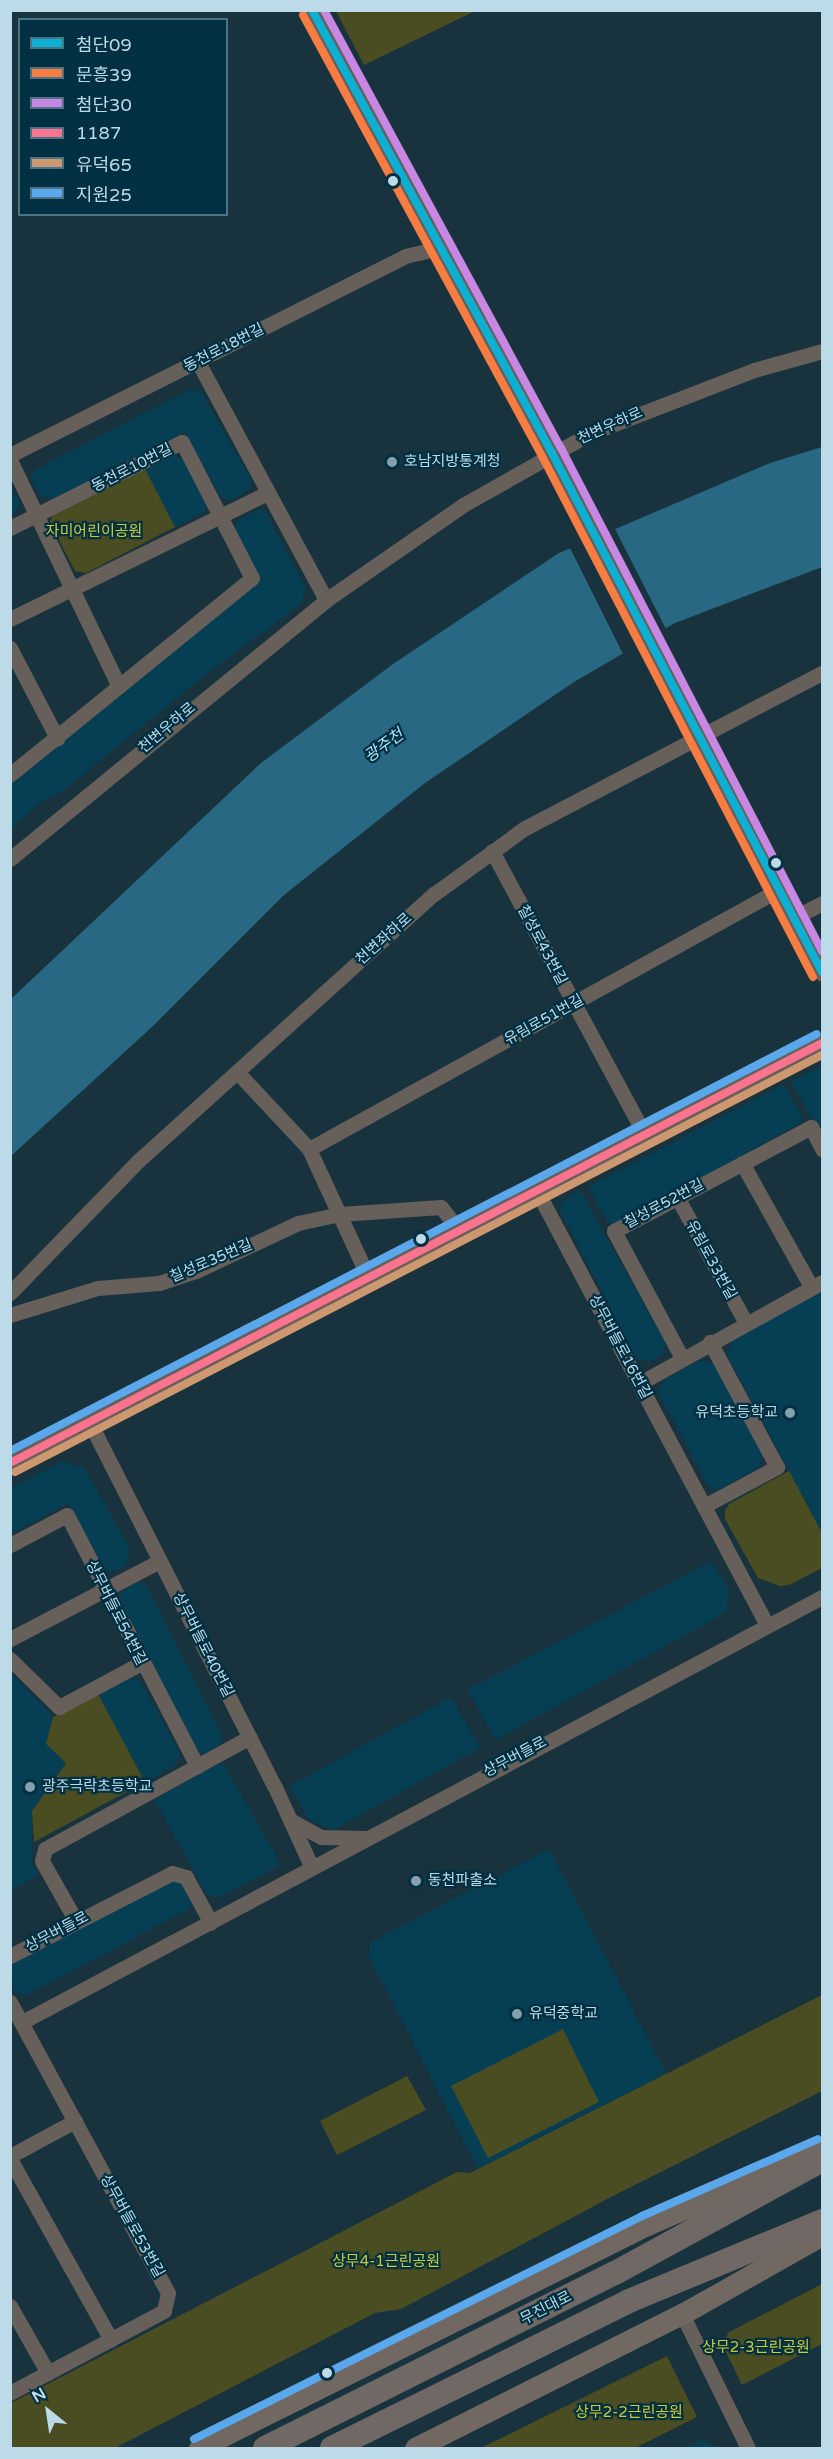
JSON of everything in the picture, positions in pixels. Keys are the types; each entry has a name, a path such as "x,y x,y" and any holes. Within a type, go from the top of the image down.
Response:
{"highway":[{"name":"무진대로","path":"265,2448 615,2273 822,2160"},
{"name":"무진대로","path":"332,2448 629,2301 822,2220"}],"main road":[{"name":"무진대로","path":"199,2448 647,2225 822,2148"},
{"path":"415,2448 682,2314 822,2235"}],"street":[{"path":"312,10 552,453 692,728 822,972"},
{"name":"동천로18번길","path":"10,455 405,256 440,248"},
{"name":"천변우하로","path":"10,859 326,600 463,505 552,453 663,403 754,370 822,351"},
{"path":"198,362 326,600"},
{"name":"동천로10번길","path":"10,528 182,442 252,578 10,775"},
{"path":"10,460 38,515 70,589 119,686"},
{"path":"10,619 267,493"},
{"path":"10,648 57,738"},
{"name":"천변좌하로","path":"10,1293 138,1161 425,901 525,828 692,728 822,675"},
{"name":"칠성로43번길","path":"492,851 644,1133"},
{"name":"유림로51번길","path":"309,1149 778,890"},
{"path":"793,918 822,903"},
{"path":"10,1463 369,1279 644,1133 822,1043"},
{"path":"238,1072 309,1149 369,1279"},
{"name":"칠성로52번길","path":"682,1358 614,1231 811,1127 822,1149"},
{"path":"640,1383 710,1342 817,1285 742,1163"},
{"name":"상무버들로16번길","path":"536,1189 768,1626"},
{"name":"유림로33번길","path":"676,1197 746,1323"},
{"name":"칠성로35번길","path":"10,1315 98,1288 159,1283 196,1271 297,1223 340,1214 441,1207 459,1230"},
{"path":"704,1506 777,1467 710,1342"},
{"name":"상무버들로40번길","path":"90,1423 292,1821 312,1868"},
{"name":"상무버들로54번길","path":"10,1545 67,1515 141,1663 197,1766"},
{"path":"10,1639 104,1588 160,1561"},
{"name":"상무버들로","path":"22,2022 822,1597"},
{"path":"10,1659 59,1707 141,1663"},
{"path":"76,1921 42,1861 45,1849 250,1737"},
{"path":"292,1821 321,1837 368,1838"},
{"name":"상무버들로","path":"10,1956 172,1873 186,1877 211,1923"},
{"path":"10,2002 22,2022"},
{"name":"상무버들로53번길","path":"10,2393 164,2311 168,2293 22,2022"},
{"path":"75,2121 10,2158 111,2340"},
{"path":"10,2306 48,2373"},
{"path":"682,2314 748,2448"}],"shaded area":[{"path":"191,389 201,392 252,482 249,490 231,500 221,498 185,432 55,499 40,496 31,479 35,470"},
{"path":"174,455 182,459 207,505 204,512 175,527 145,469"},
{"path":"11,488 20,502 11,518"},
{"path":"258,509 265,512 306,588 302,603 201,678 63,791 41,802 11,830 11,784 261,580 235,529 238,521"},
{"path":"822,1066 822,1140 791,1081"},
{"path":"784,1084 804,1121 613,1226 606,1220 588,1187"},
{"path":"580,1191 666,1343 662,1355 649,1362 637,1359 559,1209 562,1201"},
{"name":"유덕초등학교","path":"822,1290 822,1533 727,1355 733,1338"},
{"path":"699,1360 714,1364 763,1455 758,1468 719,1490 708,1486 658,1392 665,1379"},
{"path":"62,1461 84,1468 130,1549 127,1565 115,1571 105,1569 68,1503 11,1534 11,1488"},
{"path":"708,1563 715,1566 729,1590 727,1612 496,1740 467,1690"},
{"path":"138,1582 146,1585 223,1737 221,1744 205,1753 196,1750 120,1600 121,1592"},
{"name":"광주극락초등학교","path":"10,1672 53,1717 46,1744 66,1763 32,1811 32,1863 38,1875 11,1891"},
{"path":"127,1677 140,1681 180,1753 176,1765 145,1782 98,1694"},
{"path":"451,1697 480,1748 333,1830 309,1820 290,1786"},
{"path":"222,1762 279,1861 277,1867 220,1897 207,1895 154,1799"},
{"name":"유덕중학교","path":"549,1849 666,2073 478,2169 368,1955 371,1942"},
{"path":"172,1880 183,1884 191,1900 189,1909 27,1995 14,1992 10,1962"},
{"path":"703,2439 716,2448 685,2448"}],"green space":[{"path":"336,10 475,11 364,65"},
{"name":"자미어린이공원","path":"145,469 175,527 86,573 75,571 50,523 52,516"},
{"path":"789,1471 822,1533 822,1568 789,1585 780,1586 758,1578 725,1519 725,1511 729,1504"},
{"path":"98,1694 145,1782 34,1842 32,1811 66,1763 46,1744 53,1717"},
{"name":"상무4-1근린공원","path":"822,1995 822,2091 609,2198 401,2309 375,2313 115,2448 11,2448 11,2403 457,2172 470,2173"},
{"path":"563,2029 599,2102 488,2158 451,2086"},
{"path":"407,2076 426,2110 337,2155 320,2121"},
{"name":"상무2-3근린공원","path":"822,2284 822,2344 742,2385 722,2344 729,2332"},
{"name":"상무2-2근린공원","path":"667,2356 697,2417 635,2448 481,2448"}],"water":[{"name":"광주천","path":"822,447 822,567 675,623 574,682 425,783 284,895 153,1026 11,1156 11,999 261,763 393,664 559,553 770,463"}],"pier":[{"path":"614,527 667,631 624,656 569,546"}],"transit line":[{"name":"첨단09","path":"312,10 552,453 822,972"},
{"name":"첨단30","path":"324,10 561,448 822,951"},
{"name":"문흥39","path":"303,15 543,458 813,977"},
{"name":"지원25","path":"10,1451 817,1034"},
{"name":"1187","path":"10,1463 822,1043"},
{"name":"유덕65","path":"15,1472 822,1055"},
{"name":"지원25","path":"194,2439 642,2216 818,2139"}],"place":[{"name":"호남지방통계청","path":"392,462"},
{"name":"유덕초등학교","path":"790,1413"},
{"name":"광주극락초등학교","path":"30,1787"},
{"name":"동천파출소","path":"416,1881"},
{"name":"유덕중학교","path":"517,2014"}]}
